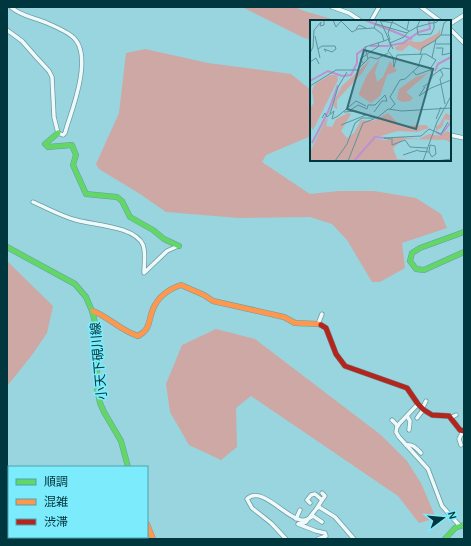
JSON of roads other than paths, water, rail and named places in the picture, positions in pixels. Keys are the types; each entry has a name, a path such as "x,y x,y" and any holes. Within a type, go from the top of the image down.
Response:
{"street":[{"path":"11,7 18,12 55,27 74,37 79,44 82,55 82,64 74,106 65,133 62,135 58,133"},
{"path":"334,7 349,13 360,20"},
{"path":"372,20 379,7"},
{"path":"421,7 439,20"},
{"path":"451,23 464,15"},
{"path":"7,30 22,41 49,71 52,77 54,116 58,133"},
{"path":"451,30 464,43"},
{"path":"58,133 45,144 48,147 72,145 77,154 72,165 86,194 117,197 122,201 130,217 153,230 164,239 179,246"},
{"path":"451,135 464,138"},
{"path":"33,202 75,220 121,229 133,236 143,245 144,273 167,251 179,246"},
{"path":"464,232 420,248 412,253 410,261 416,269 424,270 464,252"},
{"name":"小天下硯川線","path":"7,247 75,284 83,292 89,302 93,311 97,335 98,392 104,414 119,438 128,466"},
{"path":"93,311 99,313 119,327 138,336 143,334 147,329 154,306 158,301 174,288 181,285 204,295 213,301 284,316 295,323 318,324 326,328 337,358 341,363 345,366 406,388 418,404 432,415 449,416 460,430 464,431 459,439 461,445"},
{"path":"318,324 322,314"},
{"path":"417,418 426,401"},
{"path":"418,404 398,426 396,432 428,469 442,506 462,525 455,528 445,539"},
{"path":"450,418 456,415"},
{"path":"407,416 410,421 409,430"},
{"path":"392,420 398,426"},
{"path":"406,445 410,444 415,446 421,453"},
{"path":"318,539 326,536 325,533 298,524 306,522 311,518 325,496 322,493"},
{"path":"310,503 307,500 311,495 315,494 322,500"},
{"path":"286,539 271,523 252,508 247,499 254,495 264,498 280,507 289,516 302,520 313,516 322,522"},
{"path":"317,508 319,507 335,517 354,539"},
{"path":"296,518 300,510"},
{"path":"148,526 153,539"}]}
